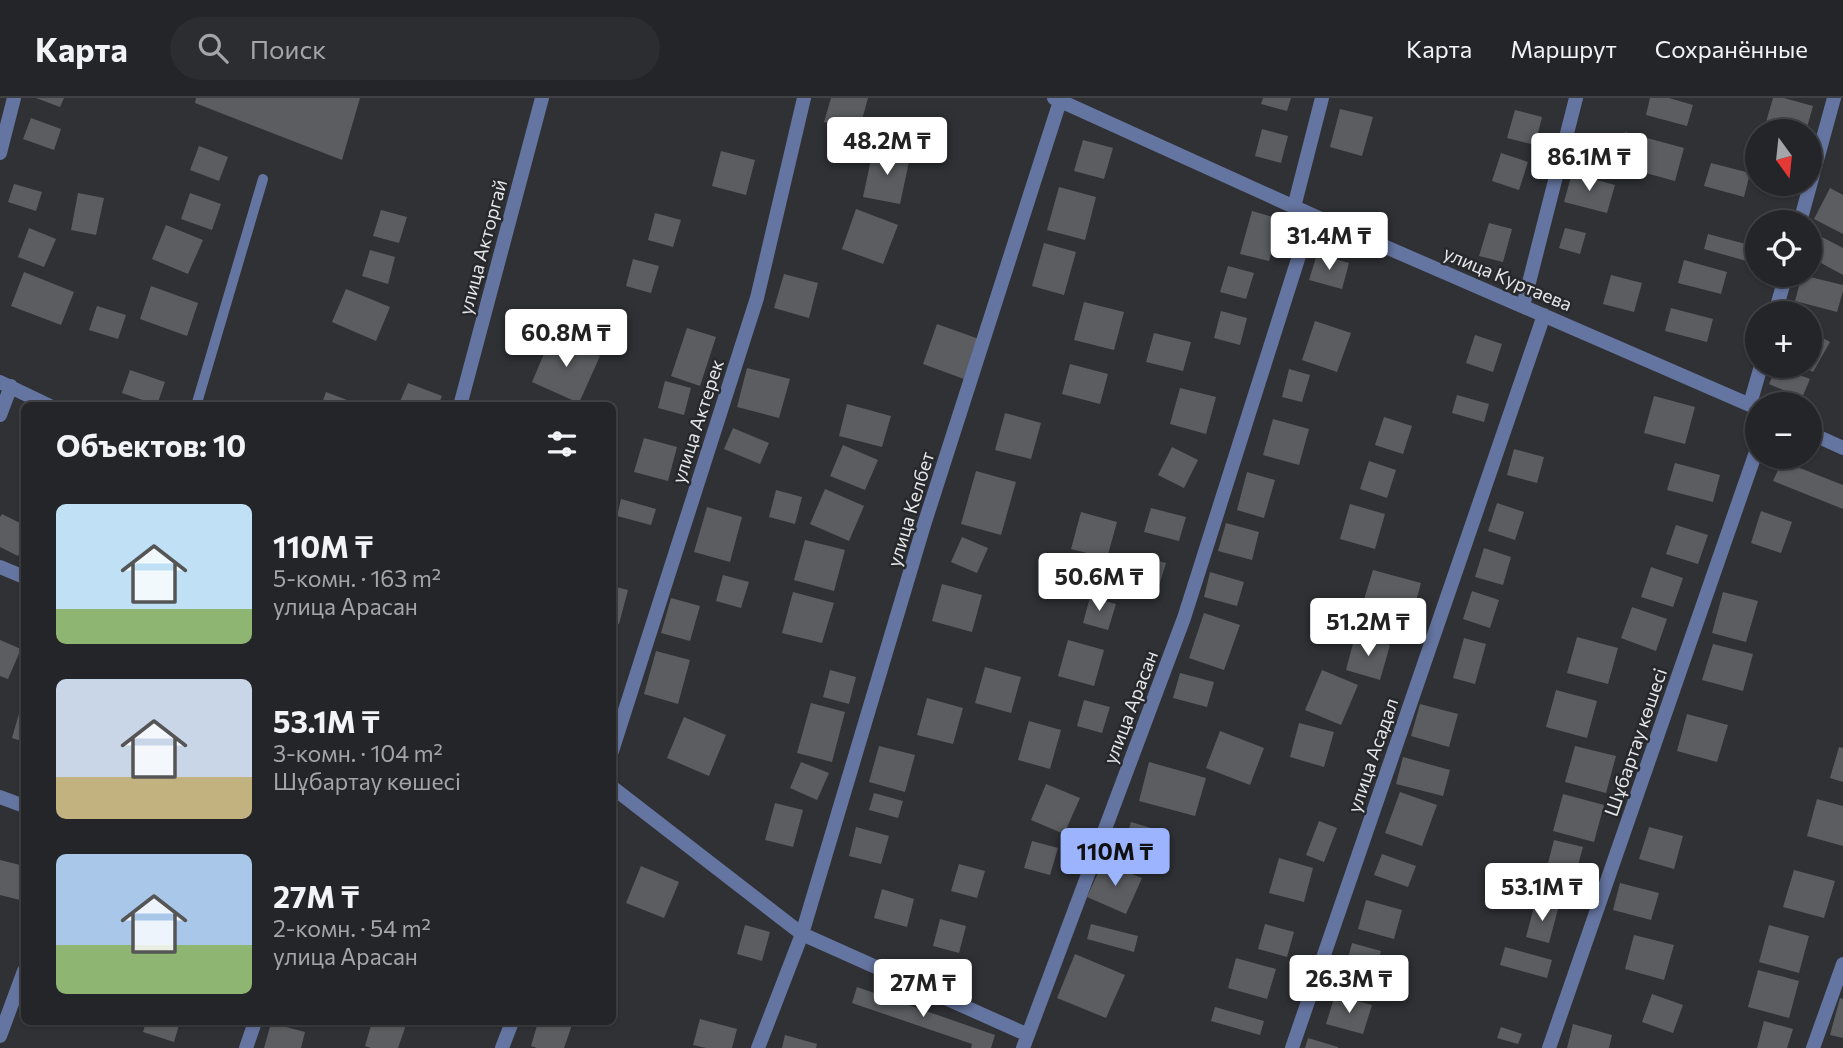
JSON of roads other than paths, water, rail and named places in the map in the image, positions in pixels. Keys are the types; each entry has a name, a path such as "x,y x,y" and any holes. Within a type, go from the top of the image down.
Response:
{"street":[{"path":"0,153 14,98"},
{"name":"улица Акторгай","path":"461,402 542,98"},
{"name":"улица Актерек","path":"616,739 757,298 804,98"},
{"path":"1294,207 1322,98"},
{"path":"1523,306 1576,98"},
{"path":"1803,210 1834,98"},
{"name":"улица Куртаева","path":"1058,99 1312,215 1745,402"},
{"name":"улица Келбет","path":"758,1048 802,934 924,525 1058,99"},
{"name":"улица Арасан","path":"1026,1042 1184,618 1312,215"},
{"name":"улица Асадал","path":"1292,1048 1544,315"},
{"path":"0,415 5,384 42,402"},
{"path":"1822,438 1843,448"},
{"name":"Шұбартау көшесі","path":"1549,1048 1750,469"},
{"path":"0,567 21,576"},
{"path":"616,790 802,934 1026,1042"},
{"path":"0,797 21,805"},
{"path":"1813,1048 1843,964"},
{"path":"0,1036 4,1011 21,977"},
{"path":"246,1048 254,1025"},
{"path":"502,1048 511,1025"}],"lane":[{"path":"197,402 263,179"}]}
